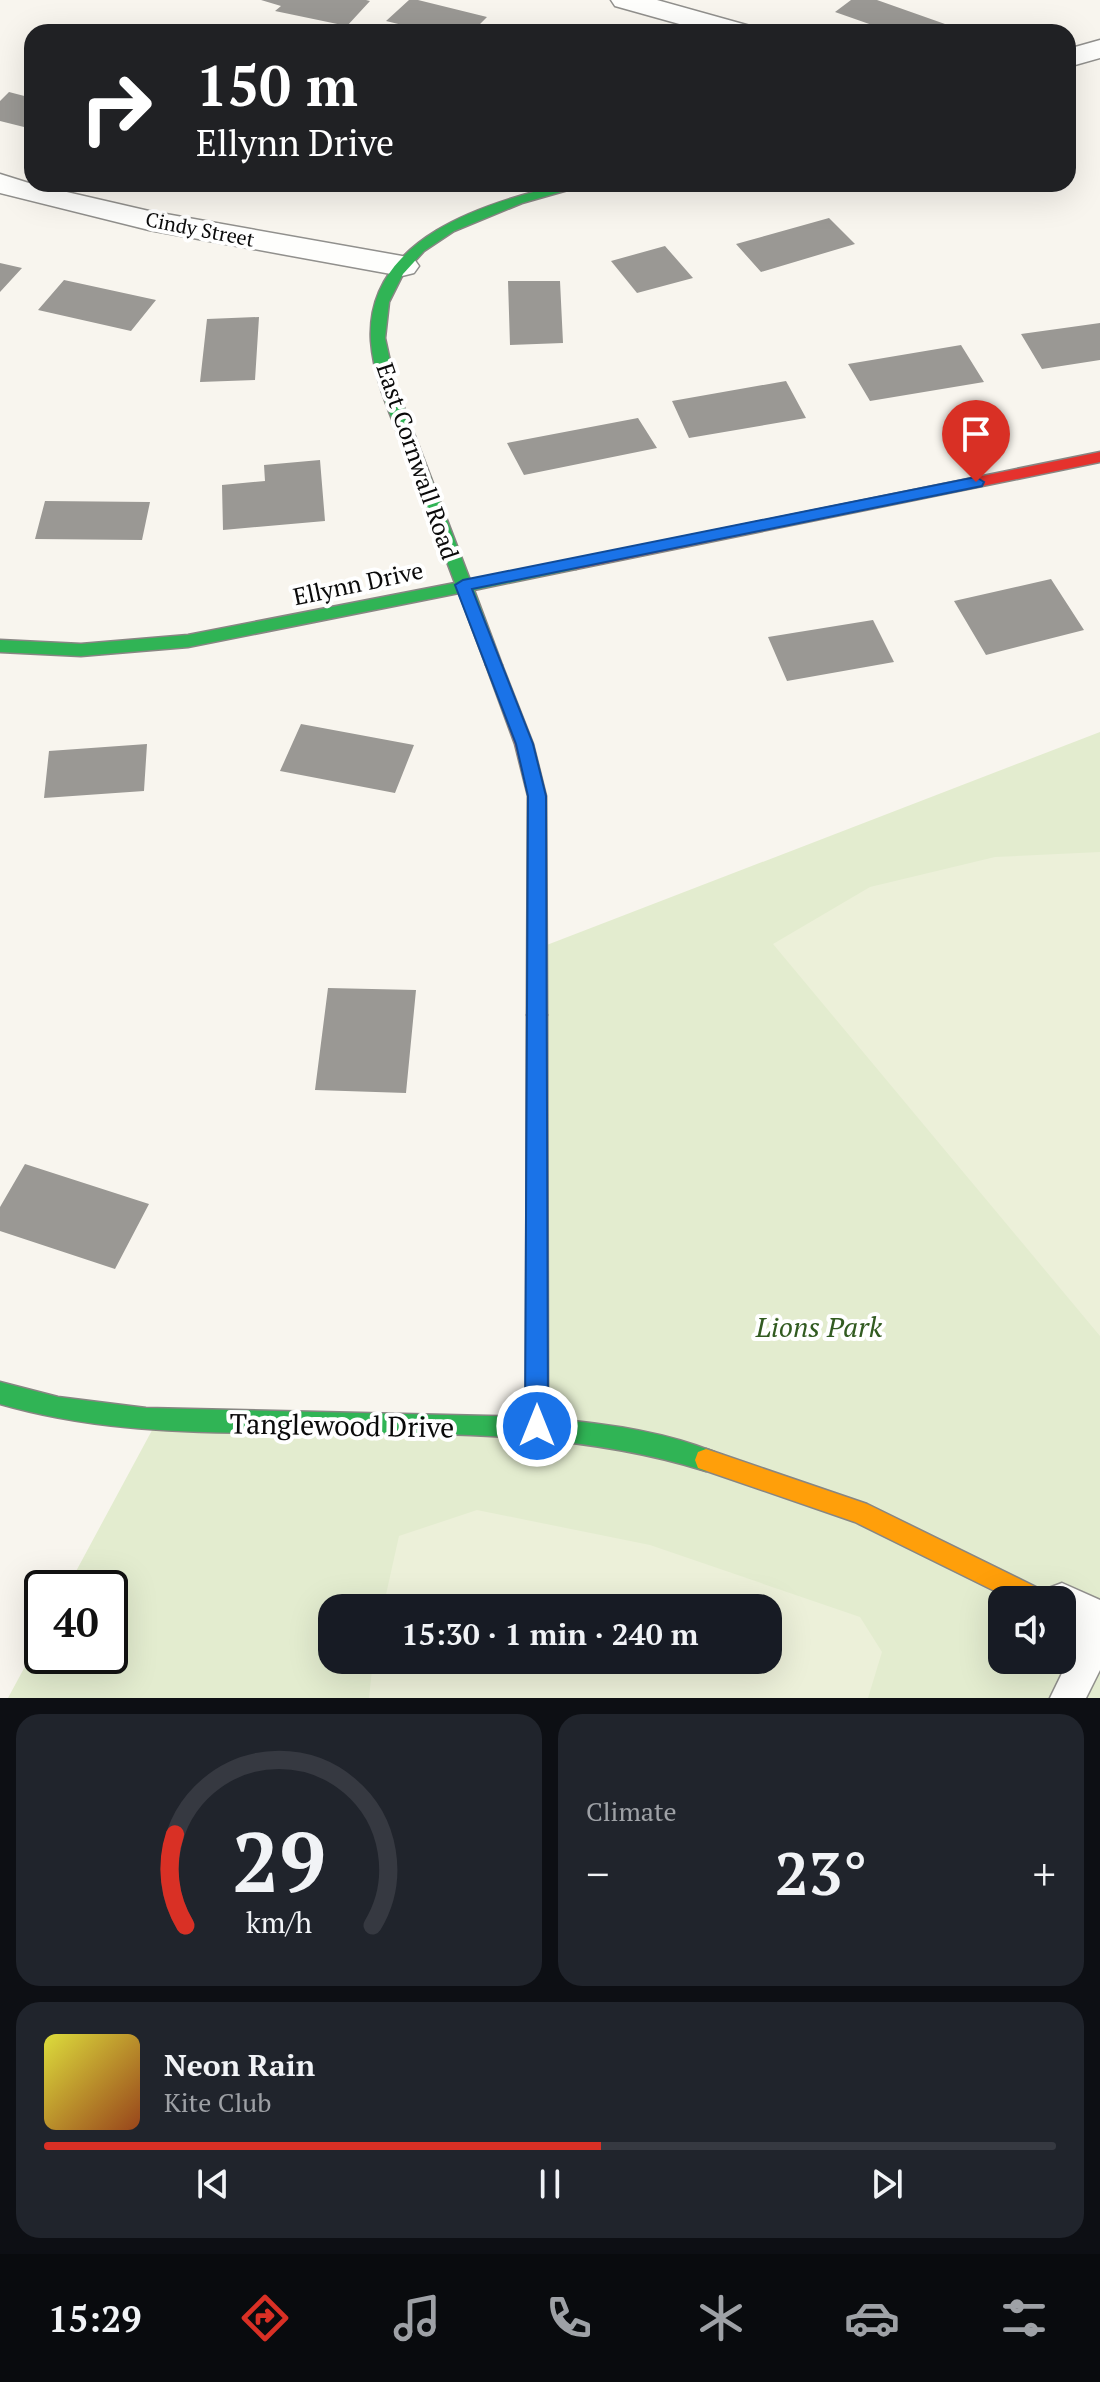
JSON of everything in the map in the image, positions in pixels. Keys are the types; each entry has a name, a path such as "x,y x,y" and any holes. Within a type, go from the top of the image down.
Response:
{"street":[{"path":"625,0 711,24"},
{"path":"1076,56 1100,49"},
{"name":"Cindy Street","path":"0,183 24,189"},
{"name":"Cindy Street","path":"33,192 168,224 402,266"},
{"name":"East Cornwall Road","path":"537,1426 537,796 524,744 396,407 379,351 381,307 402,266 431,240 482,211 508,200 546,192"},
{"name":"Ellynn Drive","path":"0,646 62,651 142,648 215,637 1100,457"},
{"name":"Tanglewood Drive","path":"0,1393 43,1407 157,1421 537,1426 675,1449 784,1483 859,1512 1010,1586"},
{"path":"1076,1619 1100,1631"}],"lane":[{"path":"1068,1698 1100,1631"}],"green space":[{"name":"Lions Park","path":"1100,732 1100,1698 8,1698 24,1668 24,1674 128,1674 128,1570 77,1570 157,1421 537,1426 539,948"},
{"path":"1100,852 1100,1336 773,944 870,887 995,857"},
{"path":"477,1510 650,1545 860,1617 882,1652 868,1698 369,1698 372,1674 782,1674 782,1594 386,1594 399,1536"}],"building":[{"path":"261,0 370,1 349,24 275,11 281,6"},
{"path":"409,0 487,17 480,24 398,24 386,21"},
{"path":"851,0 877,0 945,24 869,24 835,12"},
{"path":"9,92 24,96 24,127 0,121 0,101"},
{"path":"829,218 855,244 761,272 736,244"},
{"path":"665,246 693,278 637,293 611,261"},
{"path":"0,263 22,268 0,292"},
{"path":"64,280 156,300 131,331 38,310"},
{"path":"508,281 560,281 563,343 510,345"},
{"path":"259,317 255,380 200,382 207,319"},
{"path":"1100,323 1100,360 1042,369 1021,334"},
{"path":"961,345 984,382 870,401 848,364"},
{"path":"786,381 806,418 689,438 672,401"},
{"path":"638,418 657,448 524,475 507,443"},
{"path":"320,460 325,521 223,530 222,485 265,481 264,465"},
{"path":"45,501 150,502 142,540 35,539"},
{"path":"1051,579 1084,630 986,655 954,601"},
{"path":"873,620 894,662 787,681 768,637"},
{"path":"301,724 414,745 395,793 280,771"},
{"path":"147,744 144,791 44,798 49,751"},
{"path":"328,988 416,990 406,1093 315,1090"},
{"path":"25,1164 149,1204 115,1269 0,1231 0,1207"}],"traffic: fast":[{"path":"494,665 387,384 378,338 382,302 397,272 420,248 449,228 482,213 548,192"},
{"path":"0,646 81,650 188,641 576,564"},
{"path":"537,1015 537,1426"},
{"path":"0,1393 58,1408 146,1419 496,1426 567,1431 637,1441 706,1460"}],"traffic: slow":[{"path":"706,1460 859,1512 1010,1586"}],"traffic: jam":[{"path":"576,564 1100,457"},
{"path":"494,665 524,744 537,796 537,1015"}],"route":[{"path":"537,1426 537,796 524,744 463,585 976,482"}]}
